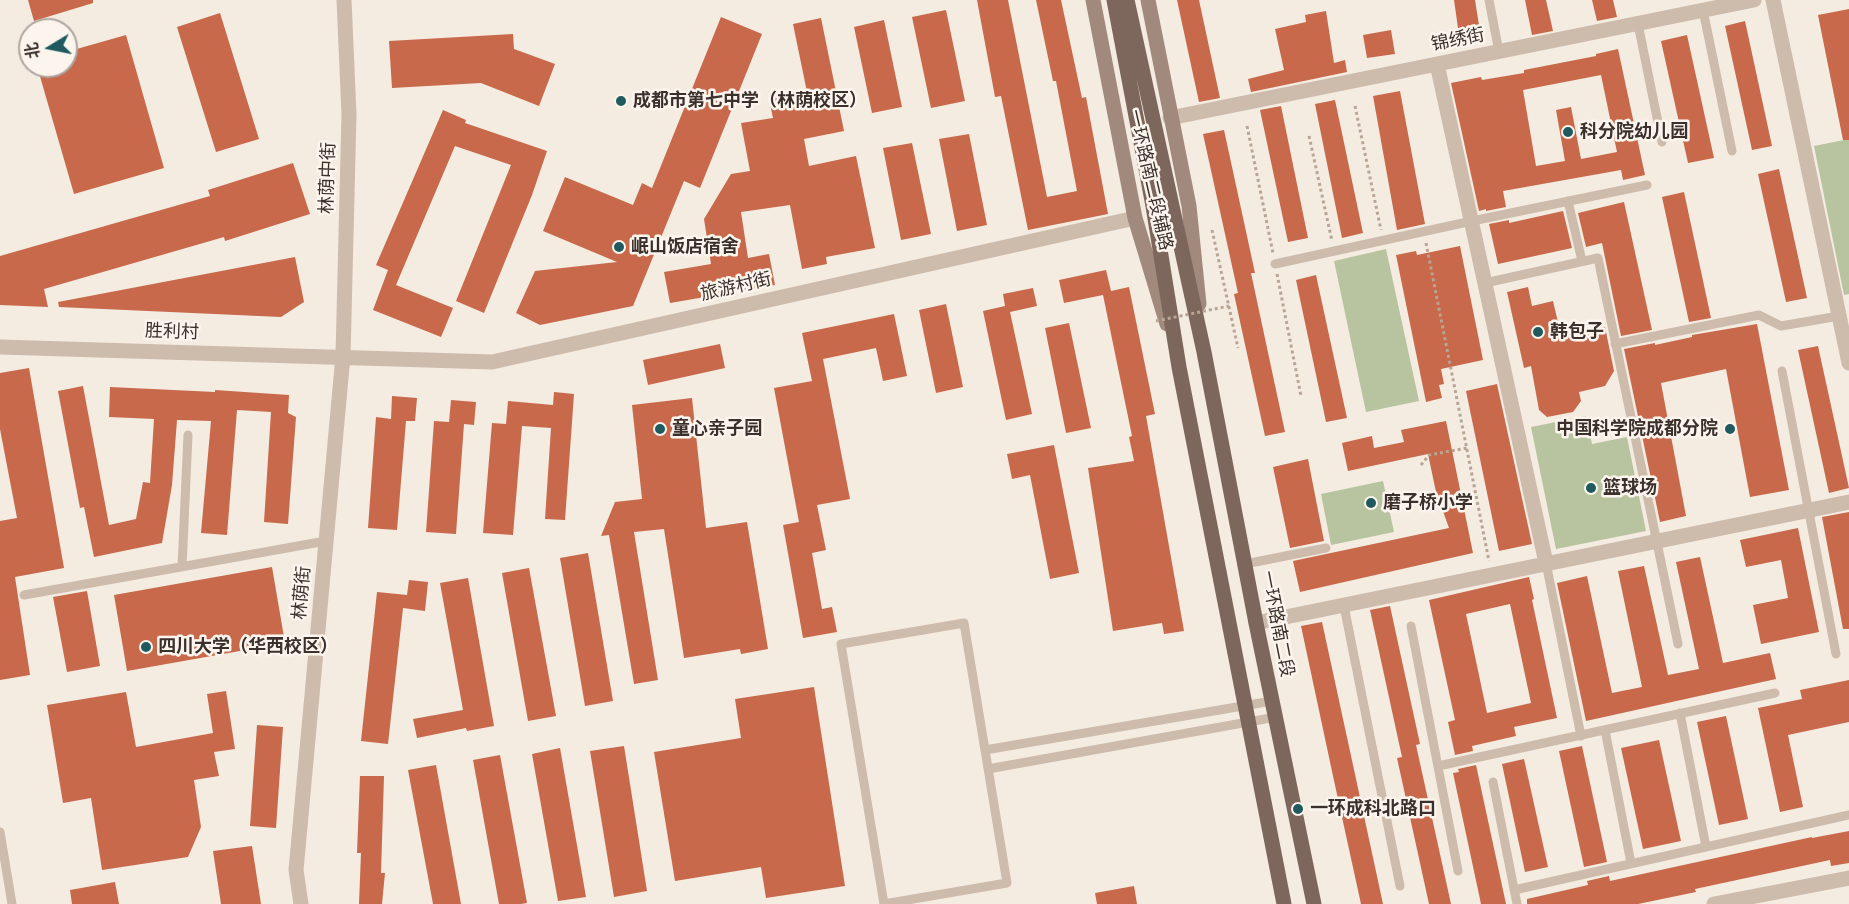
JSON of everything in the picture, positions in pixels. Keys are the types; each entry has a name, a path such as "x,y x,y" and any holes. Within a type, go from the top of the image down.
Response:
{"main road":[{"name":"一环路南二段辅路","path":"1093,0 1136,218 1179,367"},
{"path":"1114,0 1153,206 1179,367 1284,904"},
{"name":"一环路南二段","path":"1127,0 1204,352 1256,623 1314,904"},
{"name":"一环路南二段辅路","path":"1148,0 1189,206 1204,352"}],"street":[{"name":"林荫中街","path":"343,356 349,114 344,0"},
{"name":"锦绣街","path":"1170,118 1754,0"},
{"path":"1773,0 1842,308 1849,363"},
{"path":"1437,64 1546,563"},
{"name":"旅游村街","path":"343,356 492,362 1136,218"},
{"name":"胜利村","path":"0,347 343,356"},
{"name":"林荫街","path":"301,904 296,870 343,356"},
{"path":"1256,623 1849,502"},
{"path":"1714,904 1849,878"}],"lane":[{"path":"1489,0 1499,52"},
{"path":"1703,10 1732,151"},
{"path":"1638,24 1662,142"},
{"path":"1275,264 1647,185"},
{"path":"1568,201 1582,261"},
{"path":"1485,283 1598,258 1678,644"},
{"path":"1615,344 1759,315 1781,326 1842,308"},
{"path":"1782,372 1836,654"},
{"path":"182,567 188,435"},
{"path":"24,595 326,541"},
{"path":"1245,564 1326,548"},
{"path":"1546,563 1581,736"},
{"path":"1344,606 1400,886"},
{"path":"964,623 988,769 1007,883 884,904 841,644 964,623"},
{"path":"1411,626 1458,871"},
{"path":"1438,766 1775,693"},
{"path":"985,750 1272,701"},
{"path":"1680,713 1706,847"},
{"path":"988,769 1276,717"},
{"path":"1605,730 1631,863"},
{"path":"1492,782 1517,904"},
{"path":"1514,890 1849,815"},
{"path":"0,832 12,904"}],"path":[{"path":"1355,106 1383,240"},
{"path":"1246,126 1301,396"},
{"path":"1309,136 1334,251"},
{"path":"1212,230 1238,348"},
{"path":"1424,231 1492,574"},
{"path":"1156,321 1229,306"},
{"path":"1421,465 1429,455 1467,448"}],"green space":[{"path":"1849,139 1849,294 1844,295 1814,146"},
{"path":"1386,249 1419,401 1366,412 1334,261"},
{"name":"篮球场","path":"1586,416 1592,444 1627,437 1646,531 1556,549 1531,427"},
{"path":"1383,481 1394,532 1331,545 1321,494"}],"building":[{"path":"28,0 93,0 93,3 44,18 33,18"},
{"path":"977,0 1008,0 1047,197 1077,191 1056,81 1053,81 1036,0 1061,0 1082,98 1086,97 1108,214 1028,230 1001,96 995,97"},
{"path":"1177,0 1199,0 1220,98 1199,102"},
{"path":"1454,0 1475,0 1481,38 1460,42"},
{"path":"1525,0 1546,0 1553,31 1532,35"},
{"path":"1592,0 1613,0 1617,17 1597,21"},
{"path":"1849,9 1849,140 1843,140 1818,15"},
{"path":"946,10 965,101 931,108 912,17"},
{"path":"1326,11 1334,63 1345,60 1347,72 1251,92 1248,79 1284,70 1275,29 1306,22 1305,15"},
{"path":"220,13 259,139 216,152 177,27"},
{"name":"岷山饭店宿舍","path":"721,17 762,34 700,188 684,181 633,306 540,325 516,313 535,271 617,262 543,231 565,177 633,205 642,183 652,188"},
{"path":"821,18 844,131 804,139 809,166 856,156 875,248 826,257 827,264 802,269 790,205 741,212 748,258 769,254 775,285 670,303 664,272 711,264 704,219 731,174 750,171 741,123 773,118 769,99 807,92 793,24"},
{"path":"884,20 902,107 872,113 854,27"},
{"path":"1745,21 1772,146 1752,150 1725,26"},
{"path":"1391,30 1395,54 1367,58 1363,35"},
{"path":"513,34 514,49 555,64 539,106 481,83 392,88 389,41"},
{"path":"126,35 164,168 74,194 40,78 78,78 78,49"},
{"path":"1687,35 1714,158 1688,163 1661,41"},
{"path":"1618,49 1645,175 1623,180 1621,170 1503,191 1506,207 1479,211 1451,83 1481,77 1482,80 1524,73 1524,70 1596,56 1596,54","holes":["1601,75 1617,152 1581,159 1571,107 1556,110 1565,161 1536,166 1523,90"]},
{"path":"1400,91 1425,224 1397,230 1373,96"},
{"path":"1335,100 1363,233 1342,238 1315,104"},
{"path":"1281,106 1308,238 1288,242 1260,110"},
{"path":"443,110 466,120 465,123 547,151 532,195 484,313 456,301 511,165 455,146 396,285 453,308 441,337 373,310 388,270 376,265"},
{"path":"1224,130 1255,273 1251,273 1285,432 1265,436 1234,294 1238,293 1203,134"},
{"path":"969,134 987,225 957,231 939,139"},
{"path":"912,143 931,234 901,240 883,148"},
{"path":"293,163 310,214 225,241 224,237 44,289 48,307 0,305 0,256 210,196 208,190"},
{"path":"1779,169 1807,298 1786,302 1758,174"},
{"path":"1684,192 1711,318 1689,322 1662,197"},
{"path":"1624,202 1652,330 1621,336 1602,243 1586,247 1578,213"},
{"path":"1563,211 1572,248 1498,264 1489,224 1509,220 1509,223"},
{"path":"1460,246 1483,360 1441,369 1444,384 1439,385 1442,398 1426,402 1396,255 1416,251 1417,255"},
{"path":"295,257 304,302 281,317 59,307 58,302"},
{"path":"1106,270 1111,291 1129,287 1155,414 1146,416 1184,631 1164,634 1162,623 1113,631 1088,468 1134,461 1129,437 1132,436 1103,295 1064,303 1059,280"},
{"path":"1316,275 1347,418 1326,422 1296,280"},
{"path":"1528,287 1532,306 1553,301 1561,335 1605,327 1614,371 1605,386 1579,392 1581,401 1573,412 1547,417 1539,410 1531,366 1524,368 1507,292"},
{"path":"1033,288 1037,306 1010,312 1032,414 1006,420 983,311 1005,306 1003,294"},
{"path":"946,304 963,387 936,393 919,310"},
{"path":"894,314 907,376 883,381 876,348 823,359 850,499 817,505 826,550 812,553 822,609 832,607 837,632 803,638 783,525 799,522 774,388 812,381 802,333"},
{"path":"1069,323 1091,428 1066,433 1045,328"},
{"path":"1757,324 1789,490 1750,497 1726,369 1661,383 1686,516 1660,522 1624,349"},
{"path":"720,344 725,368 648,385 643,360"},
{"path":"1818,346 1849,488 1829,493 1798,350"},
{"path":"29,368 64,568 15,577 30,675 0,680 0,521 17,518 0,429 0,373"},
{"path":"1497,384 1532,544 1499,551 1466,391"},
{"path":"83,386 109,525 136,519 143,482 150,483 154,419 109,417 110,387 289,395 288,413 296,417 288,524 264,522 271,412 237,410 227,535 201,533 211,421 177,420 172,485 162,543 94,557 84,507 80,508 58,391"},
{"path":"554,392 574,394 565,520 545,519 551,428 522,426 513,535 483,533 492,423 506,424 508,401 553,405"},
{"path":"392,396 417,398 415,421 406,421 397,530 368,528 376,417 391,419"},
{"path":"692,398 706,528 747,522 768,649 741,654 740,649 684,658 664,529 634,532 658,680 634,684 609,535 601,536 615,502 642,499 632,405"},
{"path":"451,400 476,402 474,425 464,424 456,534 426,532 434,421 449,422"},
{"path":"1446,421 1473,553 1300,592 1293,561 1449,528 1436,492 1428,454 1348,471 1342,443 1372,436 1374,448 1404,442 1401,430"},
{"path":"1054,445 1079,573 1050,579 1030,475 1012,479 1007,454"},
{"path":"1308,459 1324,541 1290,548 1273,467"},
{"path":"1849,512 1849,629 1843,629 1822,517"},
{"path":"1798,528 1819,632 1761,644 1753,605 1788,598 1781,560 1746,567 1740,540"},
{"path":"588,553 613,701 585,706 560,558"},
{"path":"1700,557 1723,663 1770,653 1776,679 1586,721 1557,583 1587,576 1612,693 1642,687 1618,571 1644,566 1668,675 1699,669 1676,562"},
{"path":"272,567 285,643 127,671 114,595"},
{"path":"529,568 556,716 528,721 502,573"},
{"path":"1529,577 1557,718 1514,727 1516,736 1472,746 1473,751 1455,755 1448,722 1455,720 1429,600","holes":["1510,604 1531,703 1487,713 1466,614"]},
{"path":"468,578 494,726 467,731 466,728 417,738 413,719 463,710 440,583"},
{"path":"409,580 428,582 425,611 403,608 388,744 361,741 377,592 407,595"},
{"path":"87,591 100,666 67,672 53,597"},
{"path":"1390,606 1420,744 1416,745 1451,904 1429,904 1397,758 1402,757 1370,610"},
{"path":"1322,622 1383,904 1361,904 1333,776 1301,626"},
{"path":"1849,680 1849,722 1788,735 1803,807 1780,812 1758,708 1802,699 1800,690"},
{"path":"814,687 845,886 766,898 761,867 675,881 654,752 741,738 735,699"},
{"path":"226,691 235,749 214,752 219,776 194,780 201,827 188,857 102,870 91,798 63,803 47,705 126,692 136,747 213,733 207,694"},
{"path":"1726,716 1748,819 1719,825 1697,722"},
{"path":"257,725 283,727 276,828 250,826"},
{"path":"1659,740 1681,841 1643,849 1621,748"},
{"path":"624,746 647,891 614,897 590,751"},
{"path":"1582,746 1607,862 1584,867 1559,751"},
{"path":"560,748 586,897 558,901 532,754"},
{"path":"500,755 527,903 521,904 499,904 473,760"},
{"path":"1524,759 1548,867 1525,872 1502,764"},
{"path":"436,765 461,904 433,904 408,770"},
{"path":"1476,765 1506,904 1481,904 1453,773 1459,772 1458,769"},
{"path":"360,776 384,776 381,873 385,873 382,904 359,904 361,853 357,853"},
{"path":"1849,831 1849,863 1831,866 1830,860 1695,889 1696,892 1638,904 1527,904 1527,899 1588,885 1587,881 1609,876 1610,881"},
{"path":"252,846 261,904 221,904 213,851"},
{"path":"115,882 119,904 72,904 70,890"},
{"path":"1134,886 1137,904 1097,904 1095,893"}],"place":[{"name":"成都市第七中学（林荫校区）","path":"621,101"},
{"name":"科分院幼儿园","path":"1568,132"},
{"name":"岷山饭店宿舍","path":"619,247"},
{"name":"韩包子","path":"1538,332"},
{"name":"童心亲子园","path":"660,429"},
{"name":"中国科学院成都分院","path":"1730,429"},
{"name":"篮球场","path":"1591,488"},
{"name":"磨子桥小学","path":"1371,503"},
{"name":"四川大学（华西校区）","path":"146,647"},
{"name":"一环成科北路口","path":"1298,809"}]}
